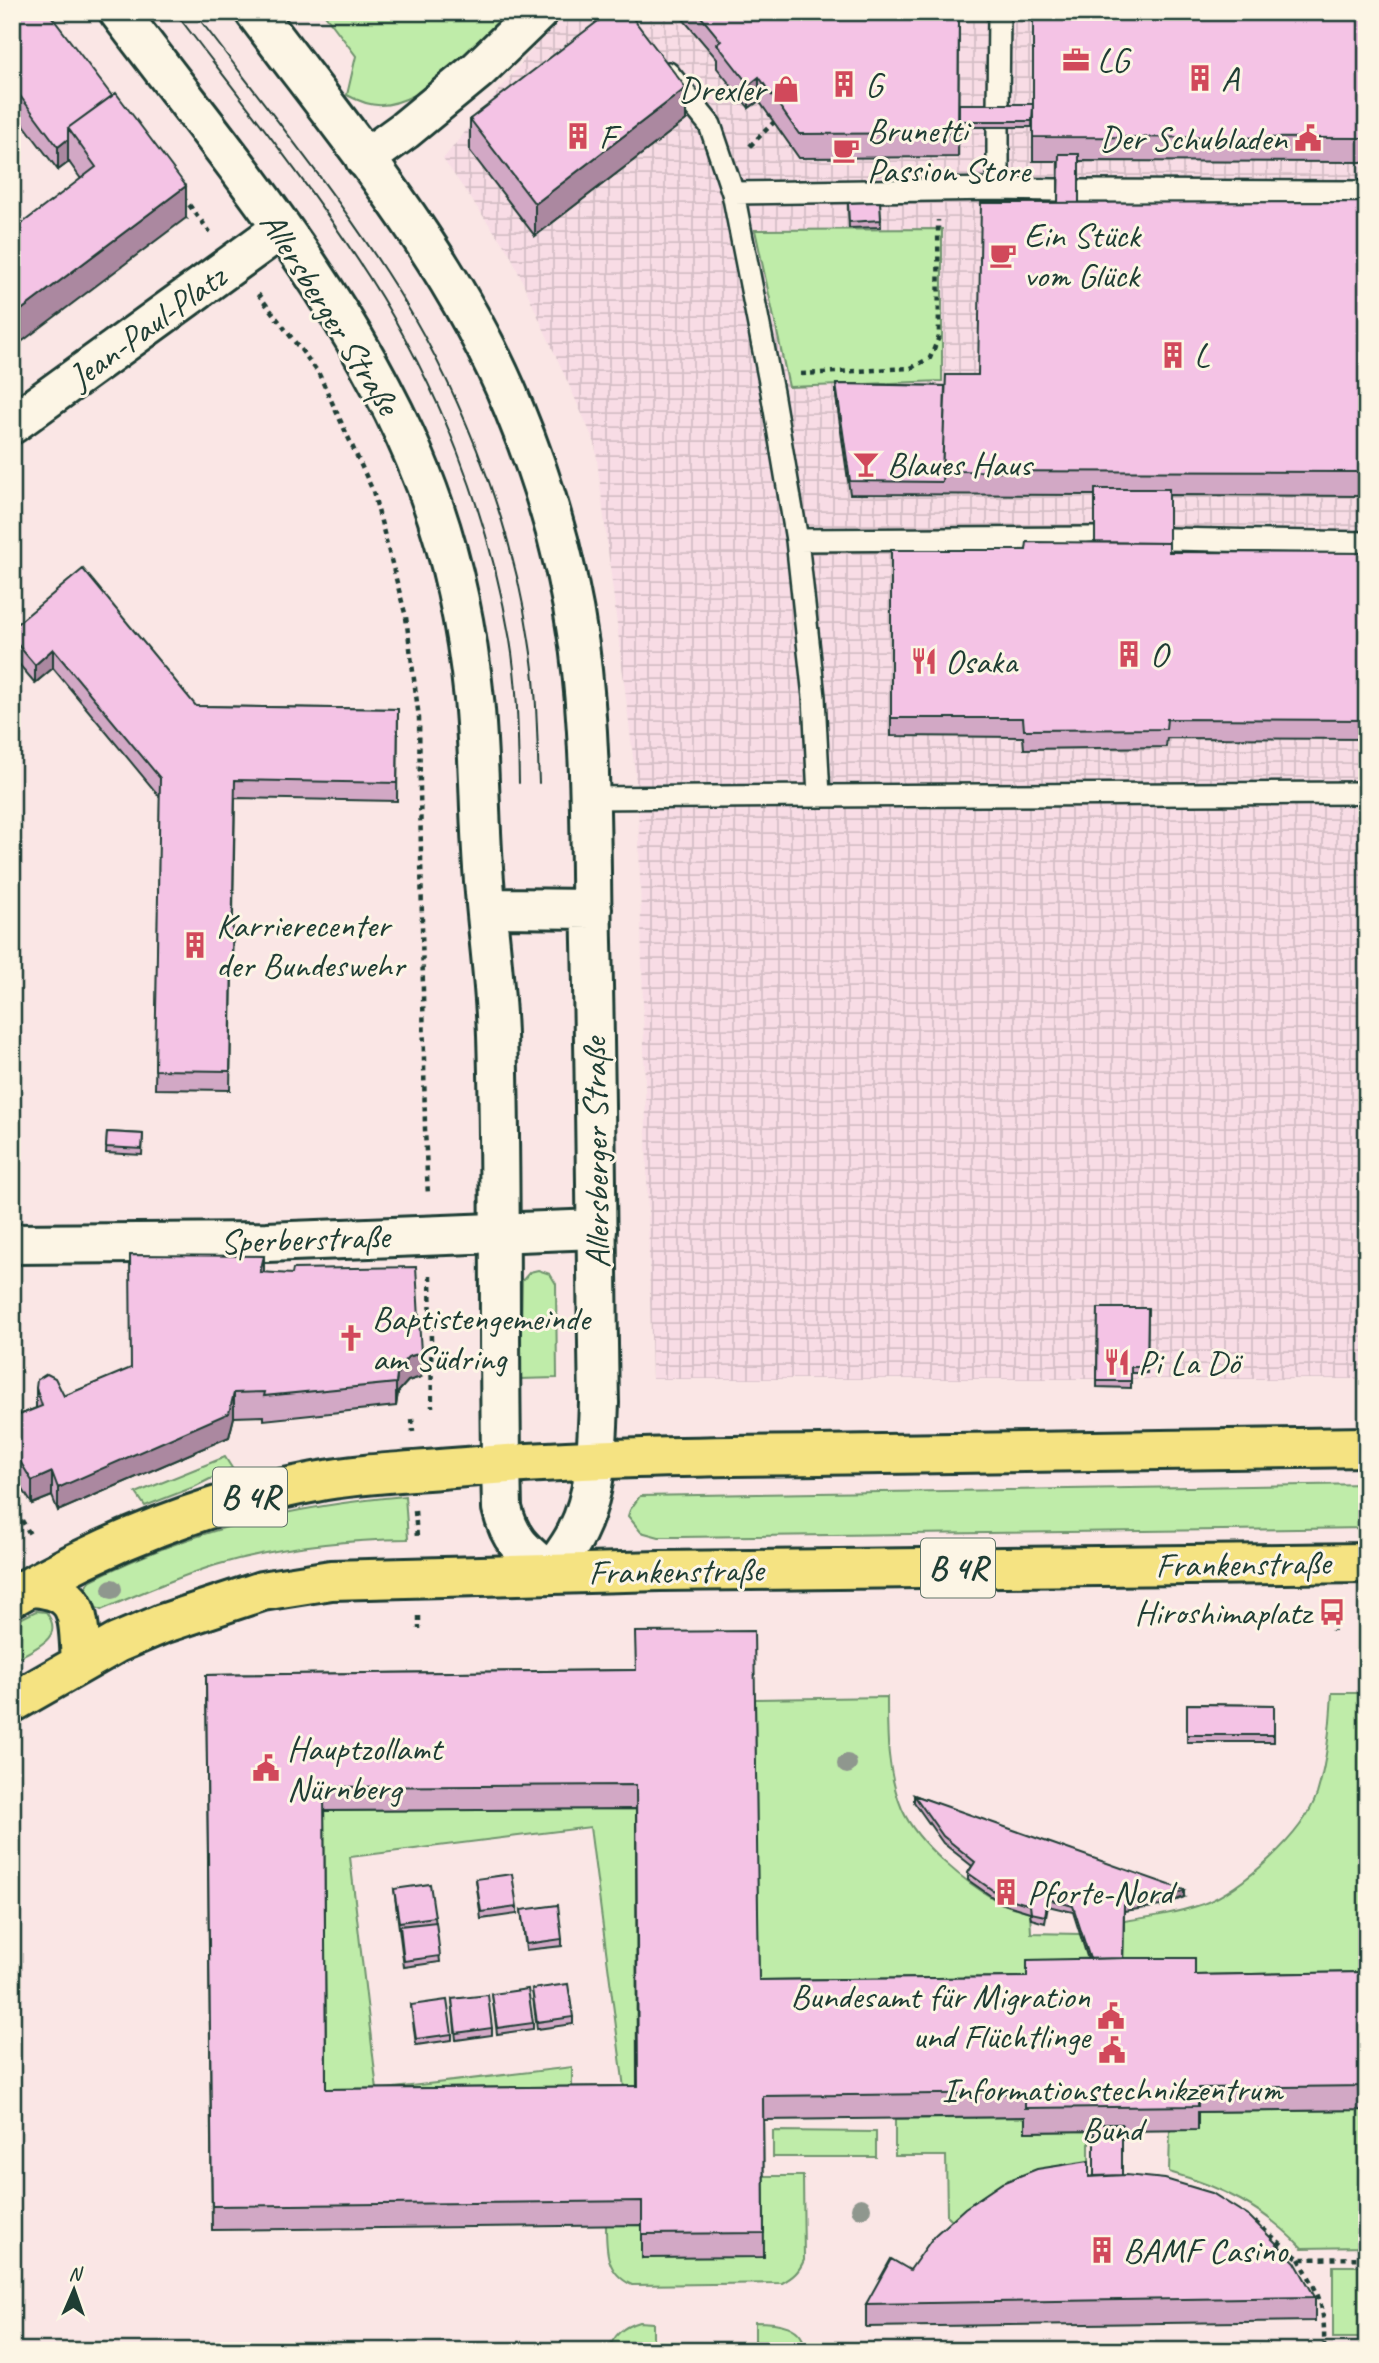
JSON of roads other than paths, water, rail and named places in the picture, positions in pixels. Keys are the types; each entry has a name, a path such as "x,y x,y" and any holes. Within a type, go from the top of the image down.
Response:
{"main road":[{"name":"Allersberger Straße","path":"118,12 281,229 339,312 374,372 416,462 442,538 462,619 473,691 482,853 496,1002 502,1508 507,1529 516,1542 550,1573 577,1533 586,1512 597,1459 599,1403 590,798 584,699 574,613 559,545 531,450 495,366 457,293 398,202 255,12"},
{"path":"365,159 478,70 538,12"},
{"name":"Jean-Paul-Platz","path":"12,424 281,229"},
{"path":"487,908 592,909"},
{"name":"Sperberstraße","path":"12,1244 267,1242 597,1229"},
{"name":"B 4R","path":"21,1592 147,1532 223,1505 316,1482 412,1471 597,1459 1367,1447"},
{"name":"Frankenstraße","path":"12,1703 117,1643 162,1625 262,1591 331,1580 550,1573 1367,1563"},
{"name":"B 4R","path":"21,1592 52,1588 71,1601 76,1615 81,1663"}],"lane":[{"path":"998,189 999,12"},
{"path":"653,54 710,125 733,193 769,375 797,540 814,697 819,796"},
{"path":"733,193 998,189 1367,192"},
{"path":"797,540 1095,538"},
{"path":"1169,539 1367,543"},
{"path":"590,798 1367,793"}],"tram line":[{"path":"175,12 275,143 369,277 439,406 474,498 500,592 515,676 519,783"},
{"path":"194,12 364,239 411,313 457,402 494,497 521,593 534,675 539,783"}],"place":[{"name":"LG","path":"1076,60"},
{"name":"A","path":"1200,78"},
{"name":"G","path":"844,84"},
{"name":"Drexler","path":"786,89"},
{"name":"F","path":"578,136"},
{"name":"Der Schubladen","path":"1308,138"},
{"name":"Brunetti Passion Store","path":"846,150"},
{"name":"Ein Stück vom Glück","path":"1003,255"},
{"name":"L","path":"1173,355"},
{"name":"Blaues Haus","path":"866,464"},
{"name":"O","path":"1129,654"},
{"name":"Osaka","path":"924,661"},
{"name":"Karrierecenter der Bundeswehr","path":"195,945"},
{"name":"Baptistengemeinde am Südring","path":"351,1338"},
{"name":"Pi La Dö","path":"1117,1362"},
{"name":"Hiroshimaplatz","path":"1332,1612"},
{"name":"Hauptzollamt Nürnberg","path":"266,1768"},
{"name":"Pforte-Nord","path":"1006,1892"},
{"name":"Bundesamt für Migration und Flüchtlinge","path":"1111,2016"},
{"name":"Informationstechnikzentrum Bund","path":"1112,2050"},
{"name":"BAMF Casino","path":"1102,2250"}]}
